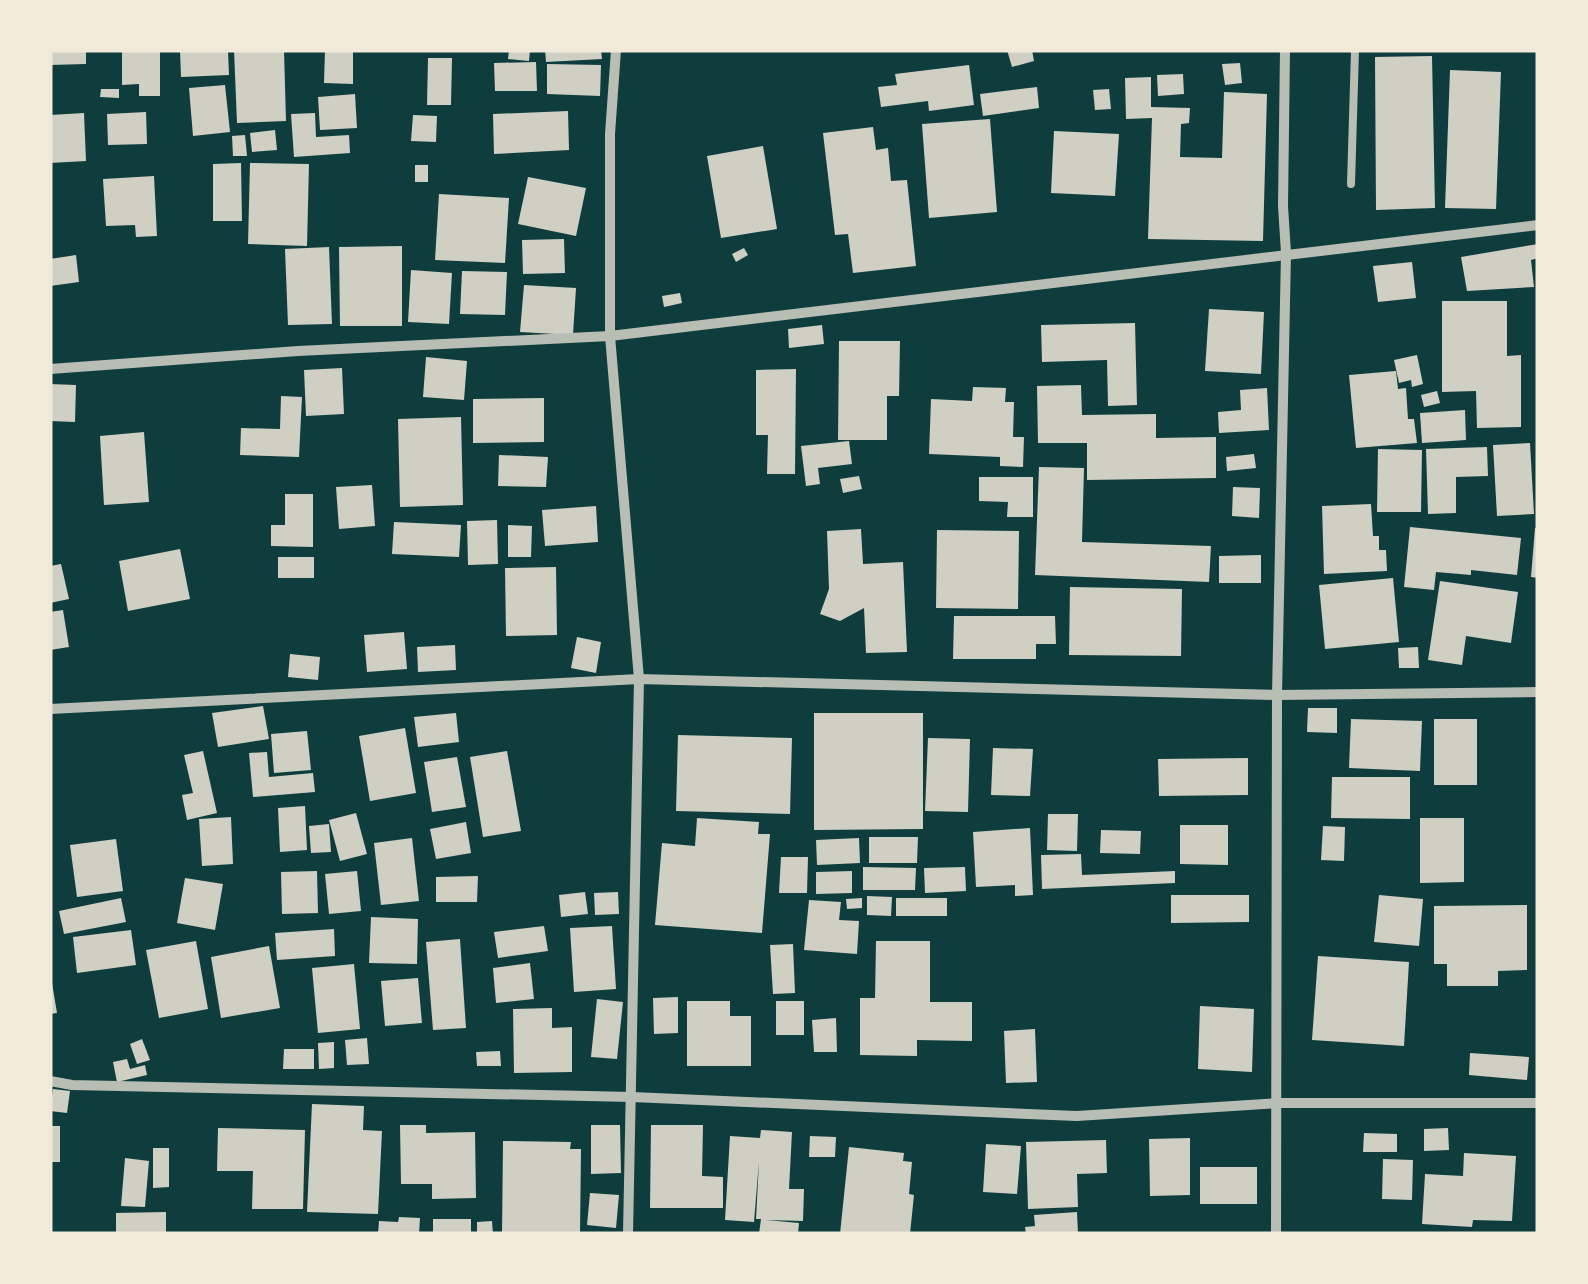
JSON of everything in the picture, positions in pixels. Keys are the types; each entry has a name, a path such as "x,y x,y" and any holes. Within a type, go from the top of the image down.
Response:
{"street":[{"path":"616,50 610,134 610,336 640,678 628,1234"},
{"path":"1276,1234 1277,694 1286,254 1285,50"},
{"path":"50,369 298,351 610,336 1538,224"},
{"path":"50,708 640,678 1277,694 1538,692"},
{"path":"50,1082 632,1097 1078,1116 1278,1103 1538,1103"}],"lane":[{"path":"1351,184 1355,50"}],"building":[{"path":"50,50 86,50 86,64 50,65"},
{"path":"122,50 160,50 160,96 139,96 139,84 122,85"},
{"path":"180,50 228,50 229,75 181,77"},
{"path":"234,50 284,50 286,121 237,123"},
{"path":"325,50 353,50 353,84 324,83"},
{"path":"509,50 530,50 529,61 508,59"},
{"path":"545,50 601,50 602,59 546,62"},
{"path":"1007,50 1032,50 1034,61 1012,67"},
{"path":"1432,56 1435,208 1376,210 1375,57"},
{"path":"428,58 452,58 451,105 427,105"},
{"path":"536,62 537,91 495,91 494,63"},
{"path":"1240,63 1242,83 1225,85 1222,64"},
{"path":"547,64 601,65 600,96 547,94"},
{"path":"969,65 974,105 929,111 928,101 881,107 878,87 897,85 895,74"},
{"path":"1450,70 1501,72 1496,209 1445,208"},
{"path":"1183,74 1184,94 1158,96 1157,75"},
{"path":"1151,77 1151,107 1190,108 1189,123 1181,124 1180,157 1222,158 1224,92 1267,94 1263,241 1148,239 1152,118 1126,119 1125,78"},
{"path":"225,85 230,132 193,136 189,88"},
{"path":"1037,87 1039,108 983,116 980,94"},
{"path":"101,89 119,89 119,98 100,97"},
{"path":"1109,89 1111,109 1095,110 1093,90"},
{"path":"355,94 357,128 320,130 318,97"},
{"path":"568,111 569,150 494,154 493,114"},
{"path":"146,112 147,144 108,145 107,114"},
{"path":"84,113 86,161 50,163 50,115"},
{"path":"315,113 316,137 349,135 350,153 294,157 291,114"},
{"path":"413,115 437,116 436,142 411,141"},
{"path":"990,119 997,212 929,218 922,124"},
{"path":"873,127 876,150 888,148 891,181 907,180 916,266 853,273 848,234 835,235 823,133"},
{"path":"275,130 277,150 252,152 250,133"},
{"path":"1054,131 1119,134 1115,196 1051,193"},
{"path":"245,135 247,156 233,156 232,136"},
{"path":"763,146 777,229 721,238 707,156"},
{"path":"241,163 242,221 213,221 213,164"},
{"path":"250,163 309,164 307,246 248,244"},
{"path":"415,165 428,165 428,182 415,182"},
{"path":"154,176 157,236 136,237 135,225 106,226 103,179"},
{"path":"528,177 586,188 576,236 518,224"},
{"path":"439,194 509,198 505,263 435,260"},
{"path":"564,239 565,273 523,274 522,240"},
{"path":"1538,244 1538,258 1531,260 1534,287 1467,291 1461,257"},
{"path":"402,246 402,326 340,326 339,247"},
{"path":"329,247 332,324 288,325 285,249"},
{"path":"744,248 748,255 736,262 732,254"},
{"path":"76,255 79,282 50,286 50,259"},
{"path":"1412,262 1416,298 1378,302 1373,266"},
{"path":"411,270 452,273 449,324 408,322"},
{"path":"462,271 507,272 505,315 460,314"},
{"path":"524,285 576,288 573,335 520,332"},
{"path":"680,293 682,303 664,307 662,296"},
{"path":"1442,301 1507,301 1507,356 1521,355 1521,427 1477,428 1476,391 1442,392"},
{"path":"1209,309 1264,312 1261,374 1205,371"},
{"path":"1135,323 1137,405 1108,406 1107,360 1042,362 1041,325"},
{"path":"822,325 824,344 789,348 788,329"},
{"path":"839,341 900,341 899,396 887,396 887,440 838,440"},
{"path":"1417,355 1423,384 1412,387 1411,380 1399,383 1394,360"},
{"path":"426,357 467,361 464,400 423,397"},
{"path":"342,368 344,414 306,416 304,370"},
{"path":"796,369 795,474 767,474 768,435 756,435 756,370"},
{"path":"1396,371 1398,389 1406,388 1408,419 1414,419 1417,443 1356,448 1349,375"},
{"path":"50,384 76,385 75,422 50,421"},
{"path":"1081,385 1082,415 1156,414 1156,438 1216,437 1216,478 1087,480 1087,443 1038,443 1037,386"},
{"path":"973,387 1006,388 1005,402 1014,402 1013,437 1024,437 1023,467 1000,466 1000,457 929,454 931,399 972,401"},
{"path":"1267,388 1269,430 1219,433 1218,412 1241,410 1240,390"},
{"path":"1437,391 1440,403 1424,407 1421,395"},
{"path":"281,396 302,397 299,457 240,455 241,428 280,429"},
{"path":"544,398 544,442 473,443 473,399"},
{"path":"1465,410 1466,440 1422,443 1420,413"},
{"path":"461,417 463,505 400,507 398,419"},
{"path":"144,432 149,502 104,505 100,436"},
{"path":"849,441 852,464 818,468 820,484 806,486 801,446"},
{"path":"1530,443 1534,514 1497,516 1493,445"},
{"path":"1487,447 1488,476 1456,477 1456,513 1428,514 1426,449"},
{"path":"1378,449 1422,450 1421,512 1377,512"},
{"path":"1254,454 1256,468 1227,471 1226,457"},
{"path":"499,455 548,457 546,487 498,486"},
{"path":"1039,467 1084,468 1082,542 1211,546 1209,582 1035,575"},
{"path":"859,476 862,489 843,493 840,479"},
{"path":"979,477 1033,477 1033,517 1007,517 1008,502 979,501"},
{"path":"372,485 375,526 339,529 336,487"},
{"path":"1233,487 1260,488 1259,518 1232,516"},
{"path":"285,494 313,494 313,547 271,546 271,525 285,525"},
{"path":"1371,504 1373,536 1379,536 1379,550 1386,550 1387,571 1324,574 1322,506"},
{"path":"596,506 598,542 545,546 542,510"},
{"path":"497,520 498,564 468,565 467,521"},
{"path":"394,522 461,525 459,557 392,554"},
{"path":"508,525 532,526 531,557 508,557"},
{"path":"1410,527 1521,538 1517,575 1471,570 1471,575 1436,572 1434,590 1404,587"},
{"path":"1538,528 1538,578 1531,577"},
{"path":"861,529 863,564 903,562 907,652 866,653 864,608 840,621 820,614 829,589 827,531"},
{"path":"937,530 1019,531 1018,609 936,608"},
{"path":"180,549 190,599 128,611 119,561"},
{"path":"1261,555 1261,583 1219,583 1219,556"},
{"path":"278,557 314,557 314,578 278,578"},
{"path":"61,564 69,599 50,603 50,566"},
{"path":"556,567 557,635 506,636 505,568"},
{"path":"1393,578 1399,642 1325,649 1319,585"},
{"path":"1440,581 1518,592 1511,643 1466,636 1462,665 1428,660"},
{"path":"1070,587 1182,589 1181,656 1069,655"},
{"path":"63,610 69,647 50,650 50,612"},
{"path":"954,616 1055,616 1056,644 1036,644 1036,659 953,659"},
{"path":"404,632 407,669 367,672 364,635"},
{"path":"577,637 601,642 596,673 571,668"},
{"path":"455,645 456,670 418,672 417,647"},
{"path":"1418,647 1419,668 1399,668 1398,648"},
{"path":"290,654 320,657 318,680 288,677"},
{"path":"263,706 269,739 218,747 212,713"},
{"path":"1308,708 1337,708 1337,733 1307,732"},
{"path":"456,713 459,742 418,747 414,717"},
{"path":"814,713 923,713 923,829 814,830"},
{"path":"1351,719 1422,721 1420,771 1349,768"},
{"path":"1434,719 1477,719 1477,785 1434,785"},
{"path":"405,728 416,793 370,801 359,736"},
{"path":"307,731 311,770 274,773 271,734"},
{"path":"678,735 792,738 790,814 676,811"},
{"path":"928,738 970,739 968,812 925,811"},
{"path":"993,748 1033,749 1030,796 991,795"},
{"path":"203,751 217,813 187,820 182,795 193,793 184,755"},
{"path":"507,751 521,831 483,837 470,757"},
{"path":"267,752 269,777 313,773 315,792 253,797 249,753"},
{"path":"457,757 466,807 432,812 424,762"},
{"path":"1248,758 1248,795 1159,796 1158,759"},
{"path":"1332,777 1410,777 1410,819 1331,818"},
{"path":"305,806 307,850 280,852 278,808"},
{"path":"356,813 367,854 340,861 329,820"},
{"path":"1048,814 1078,814 1077,851 1047,850"},
{"path":"231,817 233,864 202,866 199,819"},
{"path":"697,818 759,822 758,834 770,834 762,933 655,925 662,843 695,846"},
{"path":"1420,818 1464,818 1464,882 1420,883"},
{"path":"466,822 471,853 436,859 430,829"},
{"path":"329,824 331,852 311,853 309,826"},
{"path":"1180,825 1228,825 1228,865 1180,864"},
{"path":"1323,826 1345,827 1344,861 1321,860"},
{"path":"1030,828 1033,895 1015,896 1015,885 976,887 973,832"},
{"path":"1101,830 1141,831 1140,854 1100,853"},
{"path":"869,837 918,837 917,863 869,863"},
{"path":"412,838 419,901 381,905 374,843"},
{"path":"859,838 860,863 817,865 816,840"},
{"path":"116,839 123,891 77,897 70,845"},
{"path":"1081,854 1082,875 1175,871 1175,883 1042,889 1041,855"},
{"path":"781,857 808,857 807,893 779,893"},
{"path":"863,867 916,868 915,890 863,890"},
{"path":"965,867 966,891 925,893 924,868"},
{"path":"317,871 318,913 282,914 281,872"},
{"path":"357,871 361,911 329,914 325,874"},
{"path":"852,871 852,893 816,894 816,872"},
{"path":"478,876 477,902 436,902 436,877"},
{"path":"185,878 223,884 215,930 177,923"},
{"path":"585,892 588,914 561,917 559,895"},
{"path":"618,892 619,914 595,915 594,893"},
{"path":"1171,895 1249,895 1249,922 1171,923"},
{"path":"1379,895 1423,899 1419,946 1374,942"},
{"path":"867,896 892,897 891,916 867,915"},
{"path":"121,898 126,922 64,934 59,911"},
{"path":"862,898 862,908 847,909 846,899"},
{"path":"896,898 947,898 947,916 896,916"},
{"path":"809,900 841,902 839,920 859,921 857,954 804,950"},
{"path":"1527,905 1527,970 1498,971 1498,986 1447,986 1447,964 1434,964 1434,906"},
{"path":"371,917 418,919 417,964 369,963"},
{"path":"544,926 548,951 498,958 494,932"},
{"path":"612,926 616,989 574,992 570,928"},
{"path":"334,929 335,956 277,960 275,933"},
{"path":"131,930 136,965 77,973 73,937"},
{"path":"460,939 466,1028 433,1030 426,942"},
{"path":"196,941 208,1009 159,1018 146,950"},
{"path":"876,941 930,941 930,1002 972,1002 972,1041 917,1040 917,1056 860,1055 860,998 875,998"},
{"path":"793,944 795,993 773,994 770,945"},
{"path":"269,946 280,1008 221,1018 211,957"},
{"path":"1318,956 1409,962 1404,1046 1312,1040"},
{"path":"530,963 534,999 496,1003 493,968"},
{"path":"354,964 360,1029 318,1033 312,968"},
{"path":"418,978 422,1023 385,1026 381,981"},
{"path":"50,983 57,1013 50,1014"},
{"path":"678,997 678,1033 654,1034 653,998"},
{"path":"597,999 623,1002 617,1059 591,1057"},
{"path":"687,1001 730,1001 730,1016 751,1016 751,1066 687,1066"},
{"path":"776,1001 804,1001 804,1035 776,1035"},
{"path":"1200,1006 1254,1009 1252,1072 1198,1069"},
{"path":"552,1008 552,1028 572,1027 572,1072 514,1073 513,1009"},
{"path":"836,1018 837,1052 814,1052 812,1020"},
{"path":"1035,1029 1037,1082 1006,1083 1004,1031"},
{"path":"367,1038 369,1064 347,1065 345,1040"},
{"path":"142,1039 150,1060 137,1064 130,1044"},
{"path":"334,1042 334,1068 319,1069 318,1043"},
{"path":"284,1049 314,1049 314,1069 283,1069"},
{"path":"500,1051 501,1066 477,1066 476,1052"},
{"path":"1470,1053 1529,1057 1527,1080 1469,1075"},
{"path":"127,1059 130,1069 145,1065 147,1075 117,1082 113,1062"},
{"path":"53,1089 70,1091 67,1113 50,1111"},
{"path":"312,1104 364,1106 363,1130 382,1131 378,1214 307,1212"},
{"path":"400,1125 426,1125 426,1133 475,1132 476,1198 432,1199 432,1184 401,1184"},
{"path":"591,1125 620,1125 621,1173 591,1174"},
{"path":"651,1125 703,1125 702,1176 723,1177 723,1208 650,1208"},
{"path":"50,1126 60,1126 60,1162 50,1162"},
{"path":"218,1128 305,1130 303,1209 252,1209 253,1171 217,1171"},
{"path":"1448,1128 1449,1150 1424,1151 1424,1129"},
{"path":"761,1130 792,1132 789,1189 804,1189 803,1221 766,1220 799,1223 798,1234 759,1234 759,1161 754,1222 725,1220 730,1136 760,1138"},
{"path":"1364,1133 1397,1134 1397,1152 1363,1152"},
{"path":"810,1136 836,1137 835,1157 809,1157"},
{"path":"1190,1138 1190,1195 1150,1196 1149,1139"},
{"path":"1106,1140 1107,1173 1077,1174 1078,1207 1028,1209 1026,1142"},
{"path":"503,1141 571,1142 570,1149 581,1149 580,1234 502,1234"},
{"path":"986,1144 1021,1146 1017,1194 983,1192"},
{"path":"849,1147 904,1153 903,1161 912,1162 910,1234 840,1234"},
{"path":"153,1148 169,1148 169,1187 153,1188"},
{"path":"1464,1153 1516,1156 1512,1221 1473,1220 1472,1227 1422,1224 1425,1174 1463,1176"},
{"path":"125,1158 149,1161 145,1207 121,1206"},
{"path":"1383,1159 1413,1160 1412,1200 1382,1199"},
{"path":"1200,1167 1257,1167 1257,1204 1200,1204"},
{"path":"590,1193 619,1195 616,1228 587,1225"},
{"path":"166,1212 166,1234 116,1234 116,1213"},
{"path":"1077,1212 1078,1234 1026,1234 1025,1227 1035,1226 1034,1215"},
{"path":"399,1217 420,1218 419,1234 378,1234 379,1221 398,1222"},
{"path":"433,1219 471,1219 471,1234 433,1234"},
{"path":"492,1221 493,1234 477,1234 477,1222"}]}
